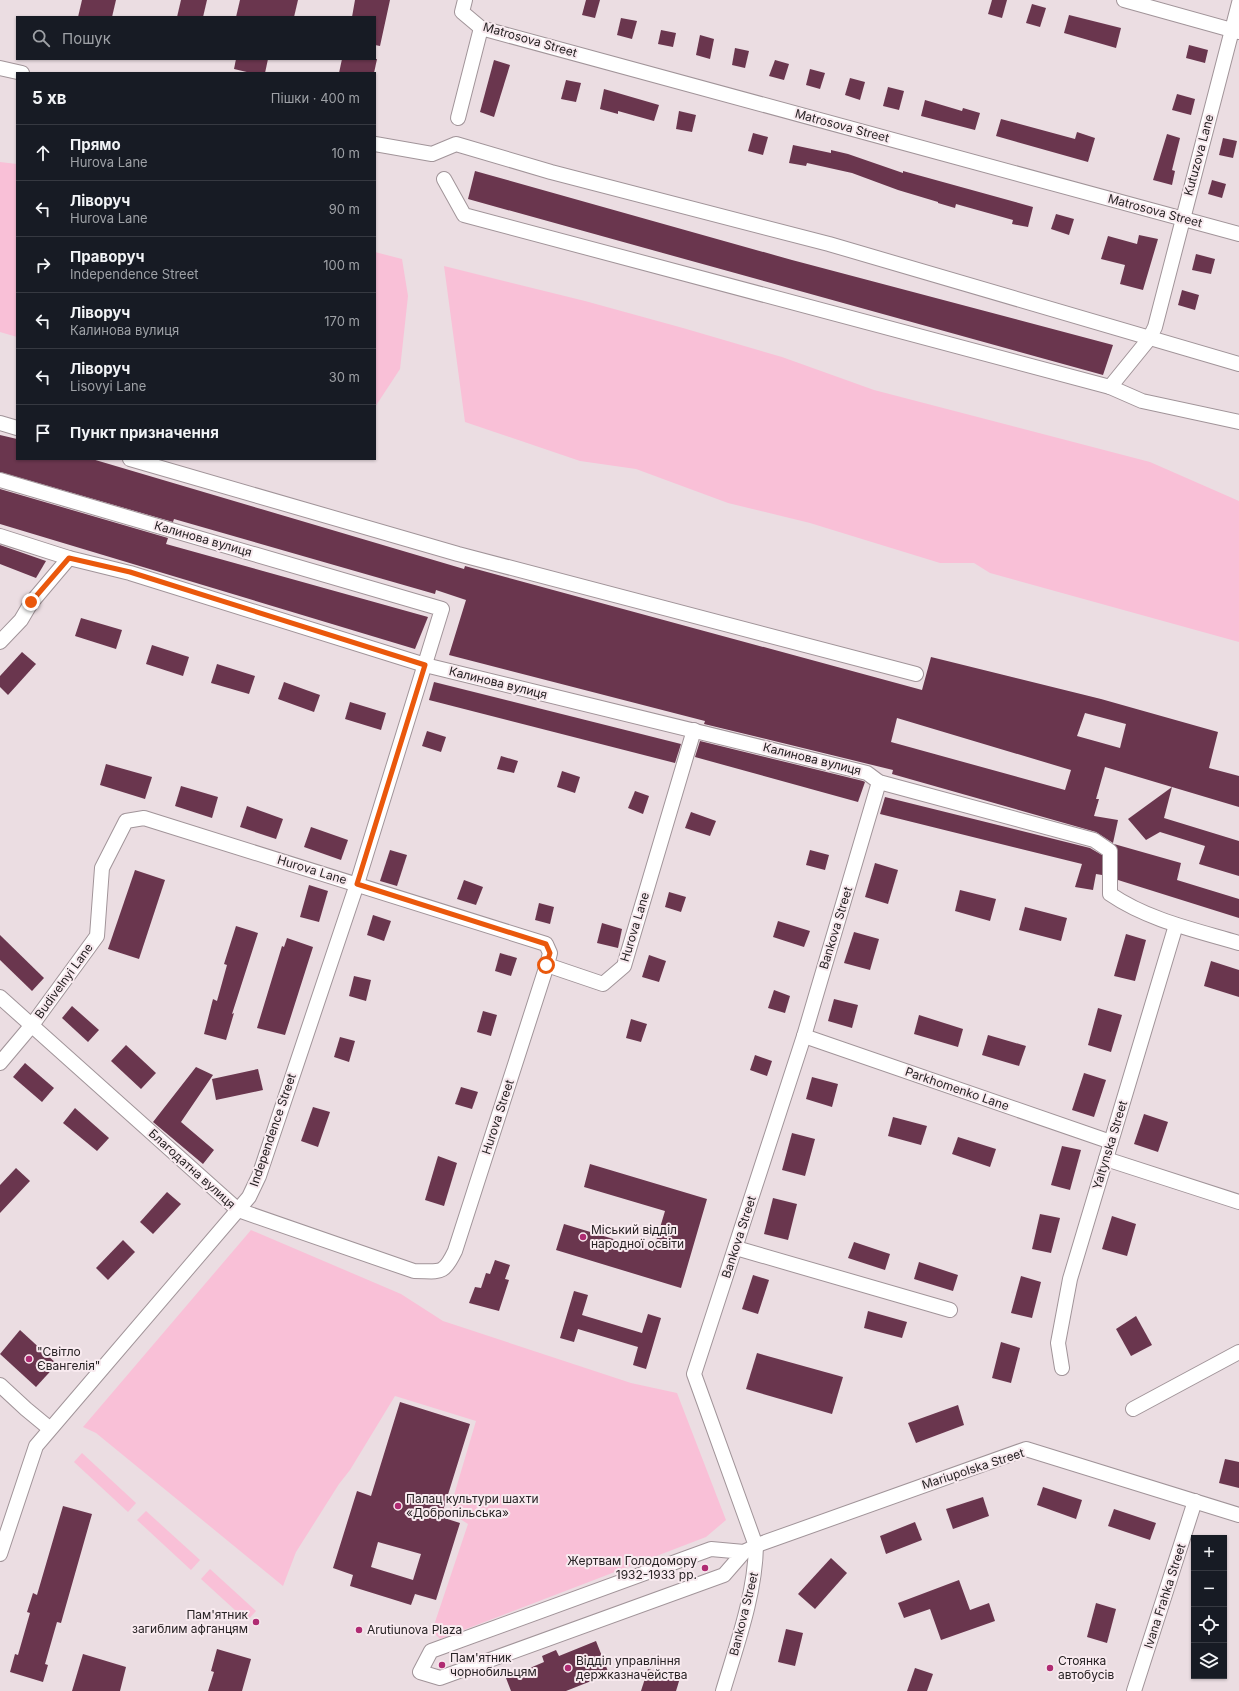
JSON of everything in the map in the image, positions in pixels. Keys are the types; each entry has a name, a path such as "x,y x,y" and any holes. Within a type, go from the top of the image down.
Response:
{"street":[{"name":"Matrosova Street","path":"465,0 462,12 481,28 1239,234"},
{"path":"1124,0 1235,31"},
{"name":"Kutuzova Lane","path":"1110,387 1149,339 1154,327 1182,218 1235,31 1239,3"},
{"path":"458,118 481,28"},
{"path":"0,68 18,72"},
{"path":"376,144 432,154 456,144 551,172 829,244 1149,339 1239,364"},
{"path":"444,179 464,215 1110,387 1142,401 1239,422"},
{"path":"0,423 16,428"},
{"path":"133,460 458,554 916,674"},
{"name":"Калинова вулиця","path":"0,480 442,609 425,665"},
{"name":"Калинова вулиця","path":"0,536 69,558 130,572 425,665 867,773 879,782 1094,840 1110,851 1110,894 1126,905 1176,925 1239,943"},
{"path":"0,642 21,620 31,602 69,558"},
{"name":"Independence Street","path":"0,1554 36,1446 49,1428 249,1197 259,1176 357,884 425,665"},
{"name":"Hurova Lane","path":"126,821 144,818 546,944 550,953 546,965 603,984 624,966 694,730"},
{"name":"Bankova Street","path":"723,1691 741,1630 756,1568 694,1374 804,1036 879,782"},
{"name":"Budivelnyi Lane","path":"0,1063 32,1026 97,936 102,868 126,821"},
{"name":"Yaltynska Street","path":"1062,1368 1058,1343 1070,1279 1176,925"},
{"name":"Hurova Street","path":"447,1267 455,1251 546,965"},
{"name":"Благодатна вулиця","path":"0,997 238,1210 414,1271 439,1272 447,1267"},
{"name":"Parkhomenko Lane","path":"804,1036 1111,1142"},
{"path":"1106,1160 1239,1202"},
{"path":"736,1248 950,1310"},
{"path":"1133,1409 1239,1352"},
{"path":"0,1385 26,1410 49,1428"},
{"name":"Mariupolska Street","path":"750,1549 1026,1449 1239,1515"},
{"name":"Ivana Frahka Street","path":"1134,1691 1195,1501"},
{"path":"750,1549 724,1575 440,1678 420,1672 431,1651 711,1550 750,1549"}],"shaded area":[{"path":"0,162 16,164 16,337 0,332"},
{"path":"376,252 402,259 408,296 400,369 376,405"},
{"path":"444,266 585,301 683,328 782,357 874,390 1150,462 1239,501 1239,642 990,573 974,563 940,563 810,523 728,503 636,469 580,461 465,422"},
{"path":"251,1230 401,1294 443,1321 631,1383 677,1393 726,1520 706,1537 440,1639 432,1631 468,1524 449,1512 476,1421 395,1396 350,1470 339,1484 296,1552 283,1586 96,1433 83,1427"},
{"path":"82,1453 136,1503 128,1512 74,1462"},
{"path":"146,1511 200,1560 191,1570 137,1520"},
{"path":"210,1569 256,1611 247,1621 201,1579"}],"building":[{"path":"82,0 116,0 112,16 78,16"},
{"path":"181,0 207,0 203,16 177,16"},
{"path":"240,0 298,0 294,16 236,16"},
{"path":"355,0 390,0 380,46 376,45 376,16 352,16"},
{"path":"586,0 600,0 595,18 582,15"},
{"path":"992,0 1007,0 1002,18 988,14"},
{"path":"1032,4 1046,8 1040,27 1026,23"},
{"path":"1069,15 1121,28 1116,48 1064,33"},
{"path":"621,18 637,21 632,39 617,35"},
{"path":"661,30 676,33 673,47 658,44"},
{"path":"700,35 714,39 710,59 696,55"},
{"path":"1189,45 1208,50 1205,63 1186,58"},
{"path":"735,48 749,51 745,68 732,65"},
{"path":"377,59 374,72 339,72 342,60"},
{"path":"236,60 268,60 265,72 247,72 234,69"},
{"path":"494,60 510,65 494,117 480,112"},
{"path":"775,60 789,64 784,80 769,76"},
{"path":"810,69 825,73 820,89 806,85"},
{"path":"850,78 865,82 860,100 845,95"},
{"path":"566,80 581,83 576,102 561,99"},
{"path":"888,87 904,91 899,110 883,106"},
{"path":"604,89 659,105 654,121 618,111 618,114 600,109"},
{"path":"1177,94 1195,99 1191,115 1172,110"},
{"path":"925,100 962,111 963,108 980,113 975,130 921,116"},
{"path":"679,111 696,115 692,132 676,129"},
{"path":"1001,119 1075,139 1077,132 1095,138 1088,162 996,136"},
{"path":"753,133 768,137 763,155 748,151"},
{"path":"1167,134 1180,138 1172,170 1175,171 1172,185 1153,180"},
{"path":"1223,138 1237,141 1233,158 1219,155"},
{"path":"793,145 831,153 831,150 848,154 903,173 903,171 1033,207 1028,227 1012,224 1013,220 956,204 955,208 938,203 852,173 807,163 806,166 789,163"},
{"path":"475,171 792,260 1113,345 1103,375 468,199"},
{"path":"1212,180 1226,184 1222,198 1208,194"},
{"path":"1056,214 1074,219 1069,235 1051,229"},
{"path":"1139,235 1158,239 1143,290 1120,284 1125,265 1101,259 1108,236 1137,244"},
{"path":"1196,254 1215,259 1211,274 1192,270"},
{"path":"1182,290 1199,295 1195,310 1178,305"},
{"path":"0,435 16,439 16,460 95,460 464,569 465,566 922,690 931,657 1101,699 1218,732 1209,768 1239,776 1239,807 1105,767 1096,799 1099,799 1094,816 1118,820 1113,843 1096,832 892,774 893,770 704,724 705,721 449,655 466,600 436,590 435,594 174,519 173,522 0,472","holes":["1085,713 1126,724 1120,748 1077,736","897,718 1071,770 1065,790 891,742"]},
{"path":"0,489 168,538 166,544 428,617 415,649 0,524"},
{"path":"0,545 46,561 36,578 0,564"},
{"path":"81,618 122,630 116,649 75,636"},
{"path":"152,645 189,657 183,676 146,664"},
{"path":"22,652 36,664 8,695 0,687 0,676"},
{"path":"217,664 255,676 249,694 211,683"},
{"path":"284,682 320,695 314,712 278,699"},
{"path":"434,682 681,744 675,763 429,700"},
{"path":"350,702 386,713 381,730 345,719"},
{"path":"427,731 446,737 441,752 422,746"},
{"path":"700,741 865,782 858,802 695,757"},
{"path":"501,756 518,761 514,773 497,769"},
{"path":"106,764 152,777 145,799 100,785"},
{"path":"562,771 580,777 575,793 557,787"},
{"path":"181,786 218,797 212,818 175,806"},
{"path":"1172,787 1164,818 1239,841 1239,876 1199,864 1205,846 1160,832 1146,840 1128,819"},
{"path":"635,791 649,796 643,814 628,808"},
{"path":"885,797 1090,848 1102,855 1102,875 1096,874 1093,890 1075,887 1082,864 880,814"},
{"path":"247,806 283,819 276,839 240,827"},
{"path":"691,812 716,821 710,836 685,828"},
{"path":"311,827 348,840 341,860 304,847"},
{"path":"1114,844 1181,863 1177,880 1239,899 1239,918 1118,880 1118,851"},
{"path":"390,850 407,855 397,886 380,881"},
{"path":"810,850 829,855 825,870 806,865"},
{"path":"875,863 898,870 888,904 865,897"},
{"path":"135,870 165,880 139,959 108,949"},
{"path":"464,880 483,887 476,905 457,899"},
{"path":"309,885 328,891 319,922 300,917"},
{"path":"960,890 996,899 990,921 955,911"},
{"path":"669,892 686,897 681,912 665,907"},
{"path":"539,903 554,907 550,924 535,920"},
{"path":"1025,907 1067,918 1061,941 1019,930"},
{"path":"373,915 391,921 384,941 367,935"},
{"path":"778,921 810,931 804,947 773,937"},
{"path":"602,923 622,929 618,948 597,943"},
{"path":"236,926 258,933 232,1014 234,1013 226,1040 204,1034 213,999 217,1001 227,965 224,964"},
{"path":"854,932 879,939 870,970 844,963"},
{"path":"1126,934 1146,940 1135,981 1114,976"},
{"path":"0,935 44,978 32,991 0,960"},
{"path":"287,938 313,947 285,1035 257,1028 282,946 284,947"},
{"path":"500,953 517,958 511,976 495,971"},
{"path":"649,955 666,961 659,982 642,977"},
{"path":"1211,961 1239,970 1239,997 1204,986"},
{"path":"354,976 371,980 366,1001 349,996"},
{"path":"774,990 790,996 785,1013 768,1008"},
{"path":"834,999 858,1005 852,1028 828,1021"},
{"path":"72,1006 99,1030 88,1042 62,1018"},
{"path":"1098,1008 1122,1015 1111,1052 1088,1045"},
{"path":"483,1011 497,1015 491,1036 477,1032"},
{"path":"919,1015 963,1029 958,1047 914,1034"},
{"path":"631,1019 647,1024 641,1042 626,1038"},
{"path":"988,1035 1026,1046 1019,1066 982,1055"},
{"path":"340,1037 355,1041 349,1062 334,1057"},
{"path":"126,1045 156,1073 141,1089 111,1061"},
{"path":"755,1055 772,1061 767,1076 750,1070"},
{"path":"25,1063 54,1088 42,1102 13,1077"},
{"path":"196,1067 213,1075 181,1122 214,1150 203,1164 153,1122"},
{"path":"258,1069 263,1090 216,1100 212,1079"},
{"path":"1084,1073 1106,1080 1094,1117 1072,1110"},
{"path":"812,1077 838,1084 832,1107 806,1099"},
{"path":"461,1087 478,1092 472,1109 455,1104"},
{"path":"313,1107 330,1112 318,1147 301,1141"},
{"path":"75,1108 109,1138 97,1151 63,1123"},
{"path":"1144,1114 1168,1122 1158,1152 1134,1144"},
{"path":"893,1117 927,1126 921,1145 888,1136"},
{"path":"792,1133 815,1139 805,1176 782,1170"},
{"path":"958,1137 996,1149 990,1167 952,1154"},
{"path":"1062,1146 1081,1150 1070,1190 1051,1185"},
{"path":"438,1156 457,1163 444,1206 425,1200"},
{"name":"Міський відділ народної освіти","path":"590,1164 707,1199 681,1288 556,1250 564,1224 653,1251 665,1211 584,1187"},
{"path":"16,1168 30,1181 0,1213 0,1185"},
{"path":"167,1192 181,1204 153,1234 140,1222"},
{"path":"773,1198 797,1204 788,1240 764,1234"},
{"path":"1040,1214 1060,1218 1051,1253 1032,1249"},
{"path":"1112,1216 1136,1224 1127,1256 1102,1249"},
{"path":"123,1240 135,1252 108,1280 96,1268"},
{"path":"854,1242 890,1254 885,1270 848,1258"},
{"path":"495,1260 510,1265 505,1279 509,1280 499,1311 469,1303 475,1287 481,1288 486,1273 490,1274"},
{"path":"919,1262 958,1275 953,1291 914,1279"},
{"path":"753,1275 769,1280 758,1314 742,1309"},
{"path":"1021,1276 1041,1282 1032,1318 1011,1313"},
{"path":"574,1291 588,1295 582,1315 642,1333 648,1314 661,1318 646,1369 633,1365 638,1347 578,1329 574,1342 560,1338"},
{"path":"868,1311 907,1322 902,1338 864,1328"},
{"path":"1136,1316 1152,1345 1131,1356 1116,1329"},
{"name":"\"Світло Євангелія\"","path":"20,1330 57,1364 36,1387 0,1354"},
{"path":"1001,1342 1020,1348 1011,1383 992,1378"},
{"path":"757,1353 843,1377 832,1414 746,1389"},
{"name":"Палац культури шахти «Добропільська»","path":"400,1402 470,1424 441,1517 460,1523 436,1600 415,1594 411,1605 350,1586 353,1575 333,1568 357,1491 371,1496","holes":["378,1542 421,1554 413,1580 371,1567"]},
{"path":"958,1405 964,1425 916,1443 908,1423"},
{"path":"1225,1459 1239,1462 1239,1488 1219,1483"},
{"path":"1043,1487 1082,1500 1076,1519 1037,1505"},
{"path":"983,1497 989,1516 953,1529 946,1509"},
{"path":"63,1506 92,1514 61,1623 57,1622 45,1664 48,1665 43,1682 10,1672 15,1654 18,1655 30,1613 27,1612 33,1593 37,1595"},
{"path":"1114,1509 1156,1523 1150,1540 1108,1526"},
{"path":"915,1522 922,1540 886,1554 880,1536"},
{"path":"831,1558 847,1573 815,1609 798,1594"},
{"path":"959,1580 970,1610 989,1603 995,1621 941,1640 930,1609 904,1618 898,1603"},
{"path":"1096,1603 1116,1609 1107,1643 1087,1637"},
{"path":"786,1629 803,1633 795,1666 778,1662"},
{"name":"Відділ управління держказначейства","path":"596,1641 609,1674 566,1691 511,1691 506,1678 544,1662 542,1656 556,1650 559,1656"},
{"path":"217,1649 251,1659 242,1691 208,1691 214,1672 211,1671"},
{"path":"83,1654 126,1667 120,1691 72,1691"},
{"path":"915,1668 933,1674 927,1691 907,1691"},
{"path":"648,1669 680,1678 676,1691 641,1691"}],"place":[{"name":"Міський відділ народної освіти","path":"583,1237"},
{"name":"\"Світло Євангелія\"","path":"29,1359"},
{"name":"Палац культури шахти «Добропільська»","path":"398,1506"},
{"name":"Жертвам Голодомору 1932-1933 рр.","path":"705,1568"},
{"name":"Пам'ятник загиблим афганцям","path":"256,1622"},
{"name":"Arutiunova Plaza","path":"359,1630"},
{"name":"Пам'ятник чорнобильцям","path":"442,1665"},
{"name":"Відділ управління держказначейства","path":"568,1668"},
{"name":"Стоянка автобусів","path":"1050,1668"}],"route":[{"path":"31,602 69,558 130,572 425,665 357,884 546,944 550,953 546,965"}]}
